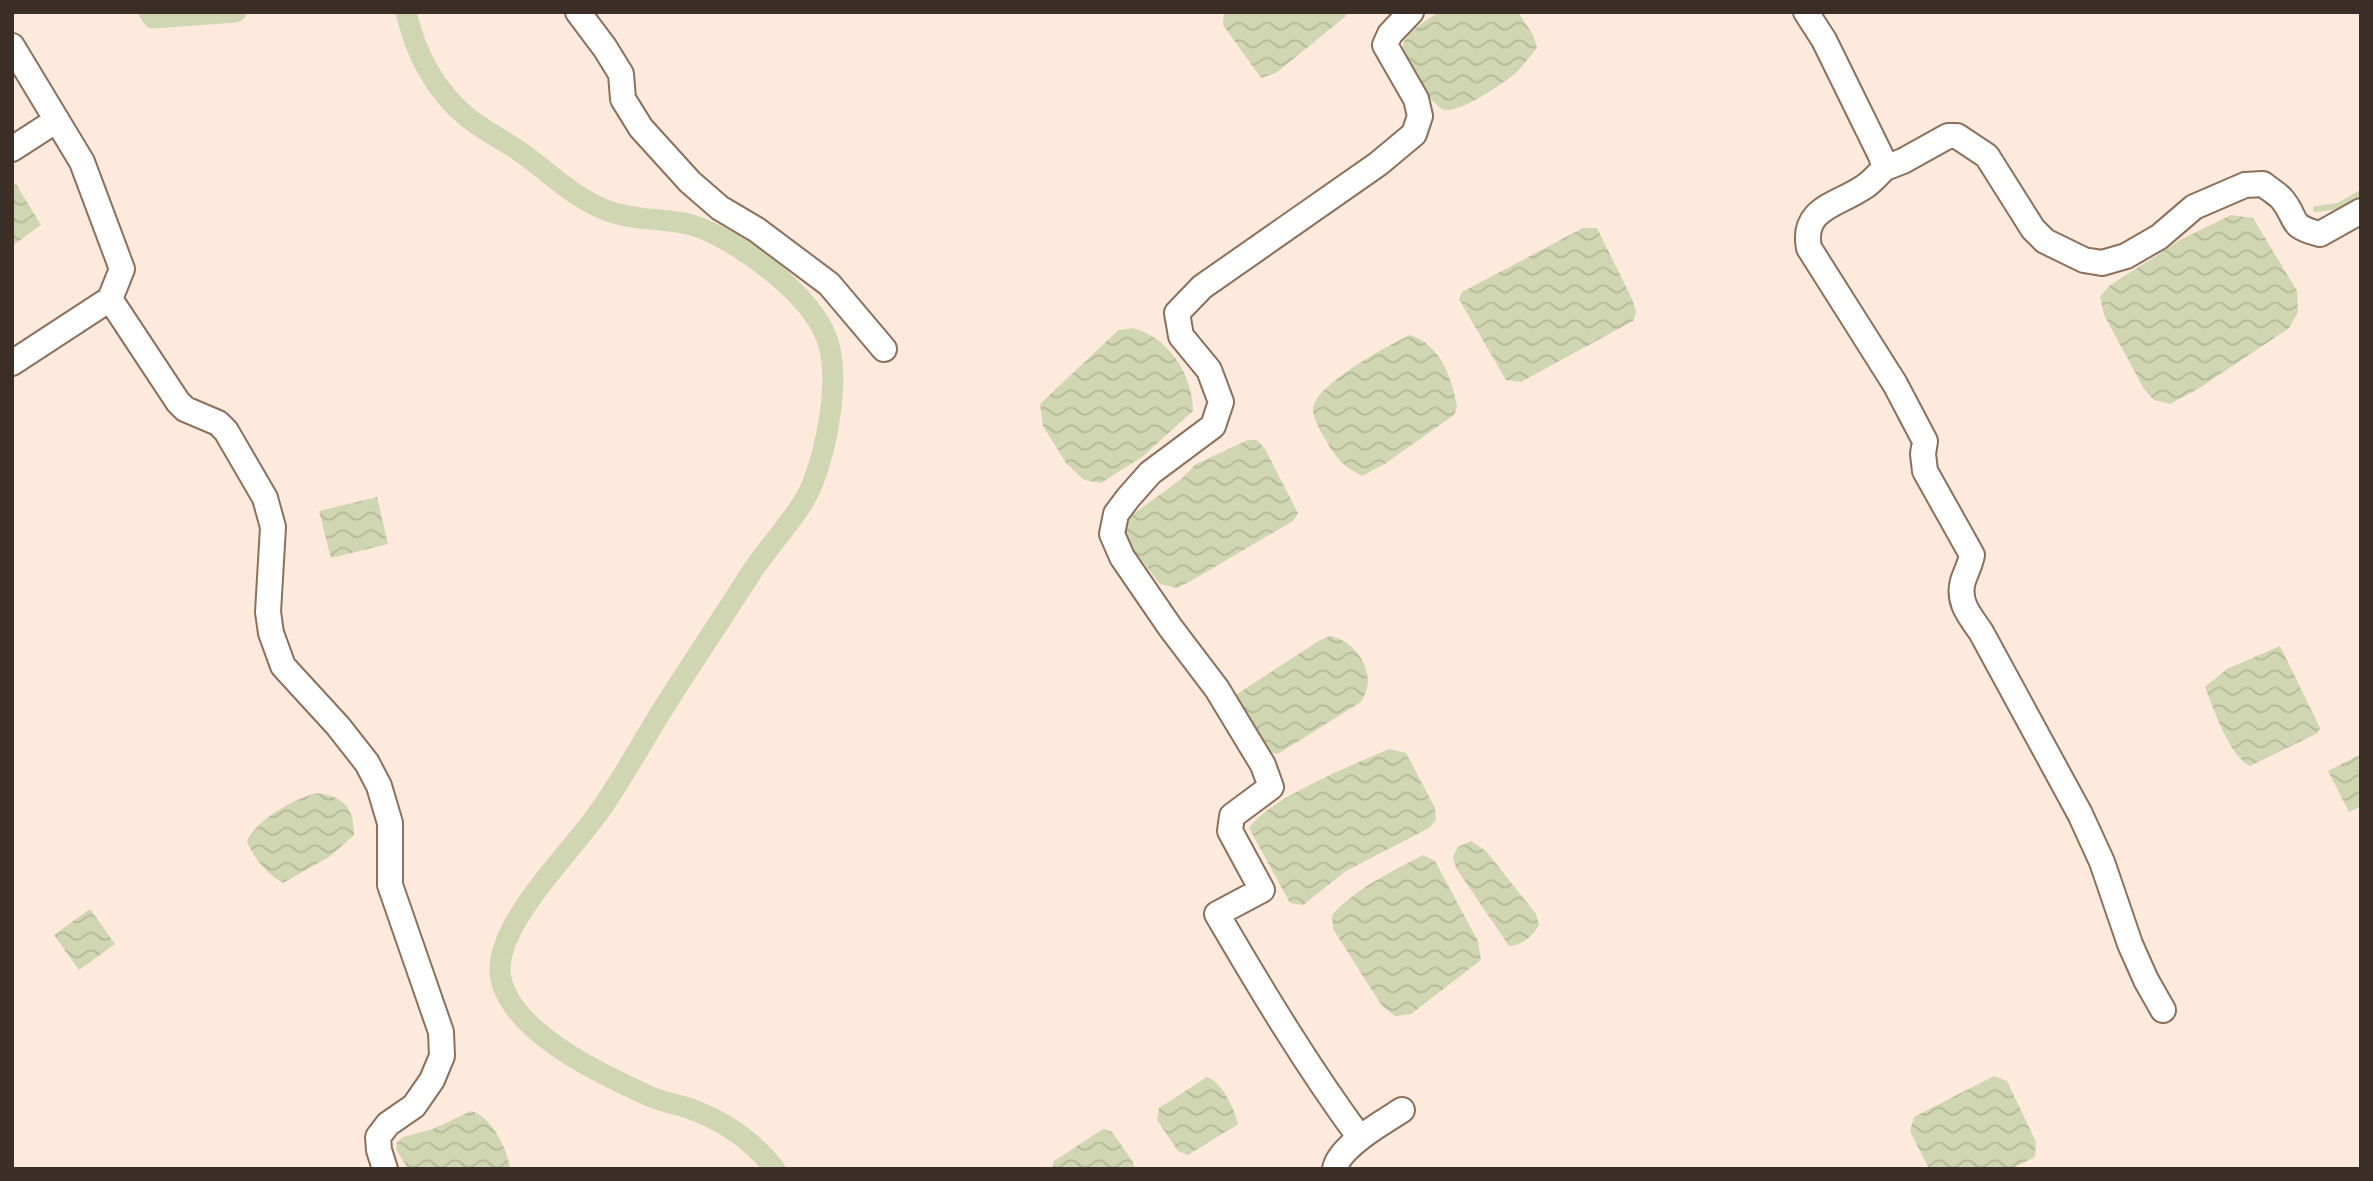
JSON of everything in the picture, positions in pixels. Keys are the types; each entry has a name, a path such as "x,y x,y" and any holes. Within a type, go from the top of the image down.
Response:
{"street":[{"path":"578,12 621,74 623,99 641,128 690,182 720,208 757,230 829,284 884,349"},
{"path":"1360,1138 1285,1030 1217,914 1262,890 1230,831 1232,816 1271,787 1263,765 1217,689 1122,557 1112,534 1116,514 1128,498 1150,473 1213,426 1221,402 1209,370 1181,336 1177,313 1202,287 1378,164 1414,134 1420,116 1416,99 1385,45 1390,34 1411,12"},
{"path":"1806,12 1824,40 1885,168"},
{"path":"12,46 82,162 122,269 110,299 12,363"},
{"path":"12,149 57,120"},
{"path":"2163,1010 2130,944 2102,862 2080,814 1981,632 1962,605 1963,581 1972,555 1925,471 1925,442 1895,384 1809,247 1806,233 1811,221 1840,199 1865,187 1885,168 1948,136 1956,136 1987,156 2033,229 2045,241 2084,260 2102,263 2126,257 2158,237 2194,207 2245,185 2263,184 2282,199 2294,223 2305,230 2320,234 2361,211"},
{"path":"110,299 178,402 186,409 218,423 238,448 265,498 273,527 268,612 271,634 283,666 338,726 367,763 379,786 390,822 390,885 397,912 435,1012 441,1032 442,1056 432,1080 414,1106 388,1124 378,1137 385,1169"},
{"path":"1335,1169 1336,1163 1360,1138 1402,1110"}],"water":[{"path":"1224,12 1346,12 1346,16 1276,73 1261,78 1223,25"},
{"path":"1438,12 1518,12 1533,35 1537,48 1515,73 1498,86 1470,103 1445,110 1433,101 1418,81 1403,45 1413,31"},
{"path":"16,184 41,225 12,246 12,187"},
{"path":"2231,215 2253,218 2297,291 2298,312 2289,328 2198,389 2170,404 2154,400 2144,389 2104,315 2100,297 2109,286 2182,239"},
{"path":"1583,228 1597,228 1632,299 1636,312 1633,321 1521,382 1506,380 1459,299 1462,292"},
{"path":"1132,328 1157,339 1176,359 1189,384 1193,411 1142,457 1101,483 1084,480 1066,463 1043,426 1040,404 1119,330"},
{"path":"1410,335 1430,346 1443,364 1457,407 1454,415 1386,463 1362,476 1344,465 1337,457 1319,428 1313,409 1317,399 1339,378 1370,356"},
{"path":"1248,440 1257,440 1265,449 1298,513 1293,521 1191,581 1177,588 1160,584 1126,540 1123,528 1129,517 1180,480 1196,464"},
{"path":"377,497 388,544 331,558 319,511"},
{"path":"1330,636 1344,641 1361,658 1368,683 1361,702 1278,754 1269,752 1234,696"},
{"path":"2280,646 2320,728 2318,733 2250,766 2229,743 2205,687 2227,669"},
{"path":"1389,749 1406,753 1435,808 1436,820 1429,828 1346,871 1303,905 1290,903 1249,828 1260,816 1293,794"},
{"path":"2361,754 2361,806 2349,812 2328,771"},
{"path":"317,793 334,797 346,805 352,817 354,835 329,857 283,883 262,865 247,841 259,825 277,811"},
{"path":"1471,841 1486,851 1536,914 1539,925 1537,929 1518,945 1509,946 1456,868 1453,857 1458,847"},
{"path":"1423,855 1435,861 1478,941 1481,960 1411,1014 1395,1016 1382,1006 1333,929 1332,915 1363,889"},
{"path":"90,909 115,944 79,970 54,935"},
{"path":"1994,1076 2007,1081 2036,1142 2035,1157 2011,1169 1929,1169 1910,1131 1914,1117"},
{"path":"1207,1077 1222,1090 1238,1124 1188,1155 1178,1151 1157,1120 1159,1108"},
{"path":"471,1111 492,1126 506,1152 510,1169 408,1169 396,1149 397,1142 403,1137 433,1129"},
{"path":"1103,1129 1112,1132 1133,1162 1134,1169 1052,1169 1054,1161"}],"waterway":[{"path":"149,12 153,18 236,12"},
{"path":"406,12 415,42 428,70 445,95 467,117 522,153 575,194 598,207 631,217 692,225 730,242 789,287 805,304 827,339 833,373 830,412 823,452 807,496 751,573 601,809 516,921 506,940 500,964 504,990 535,1030 591,1068 654,1098 688,1108 725,1125 757,1149 775,1169"},
{"path":"2316,209 2338,206 2361,193"}]}
